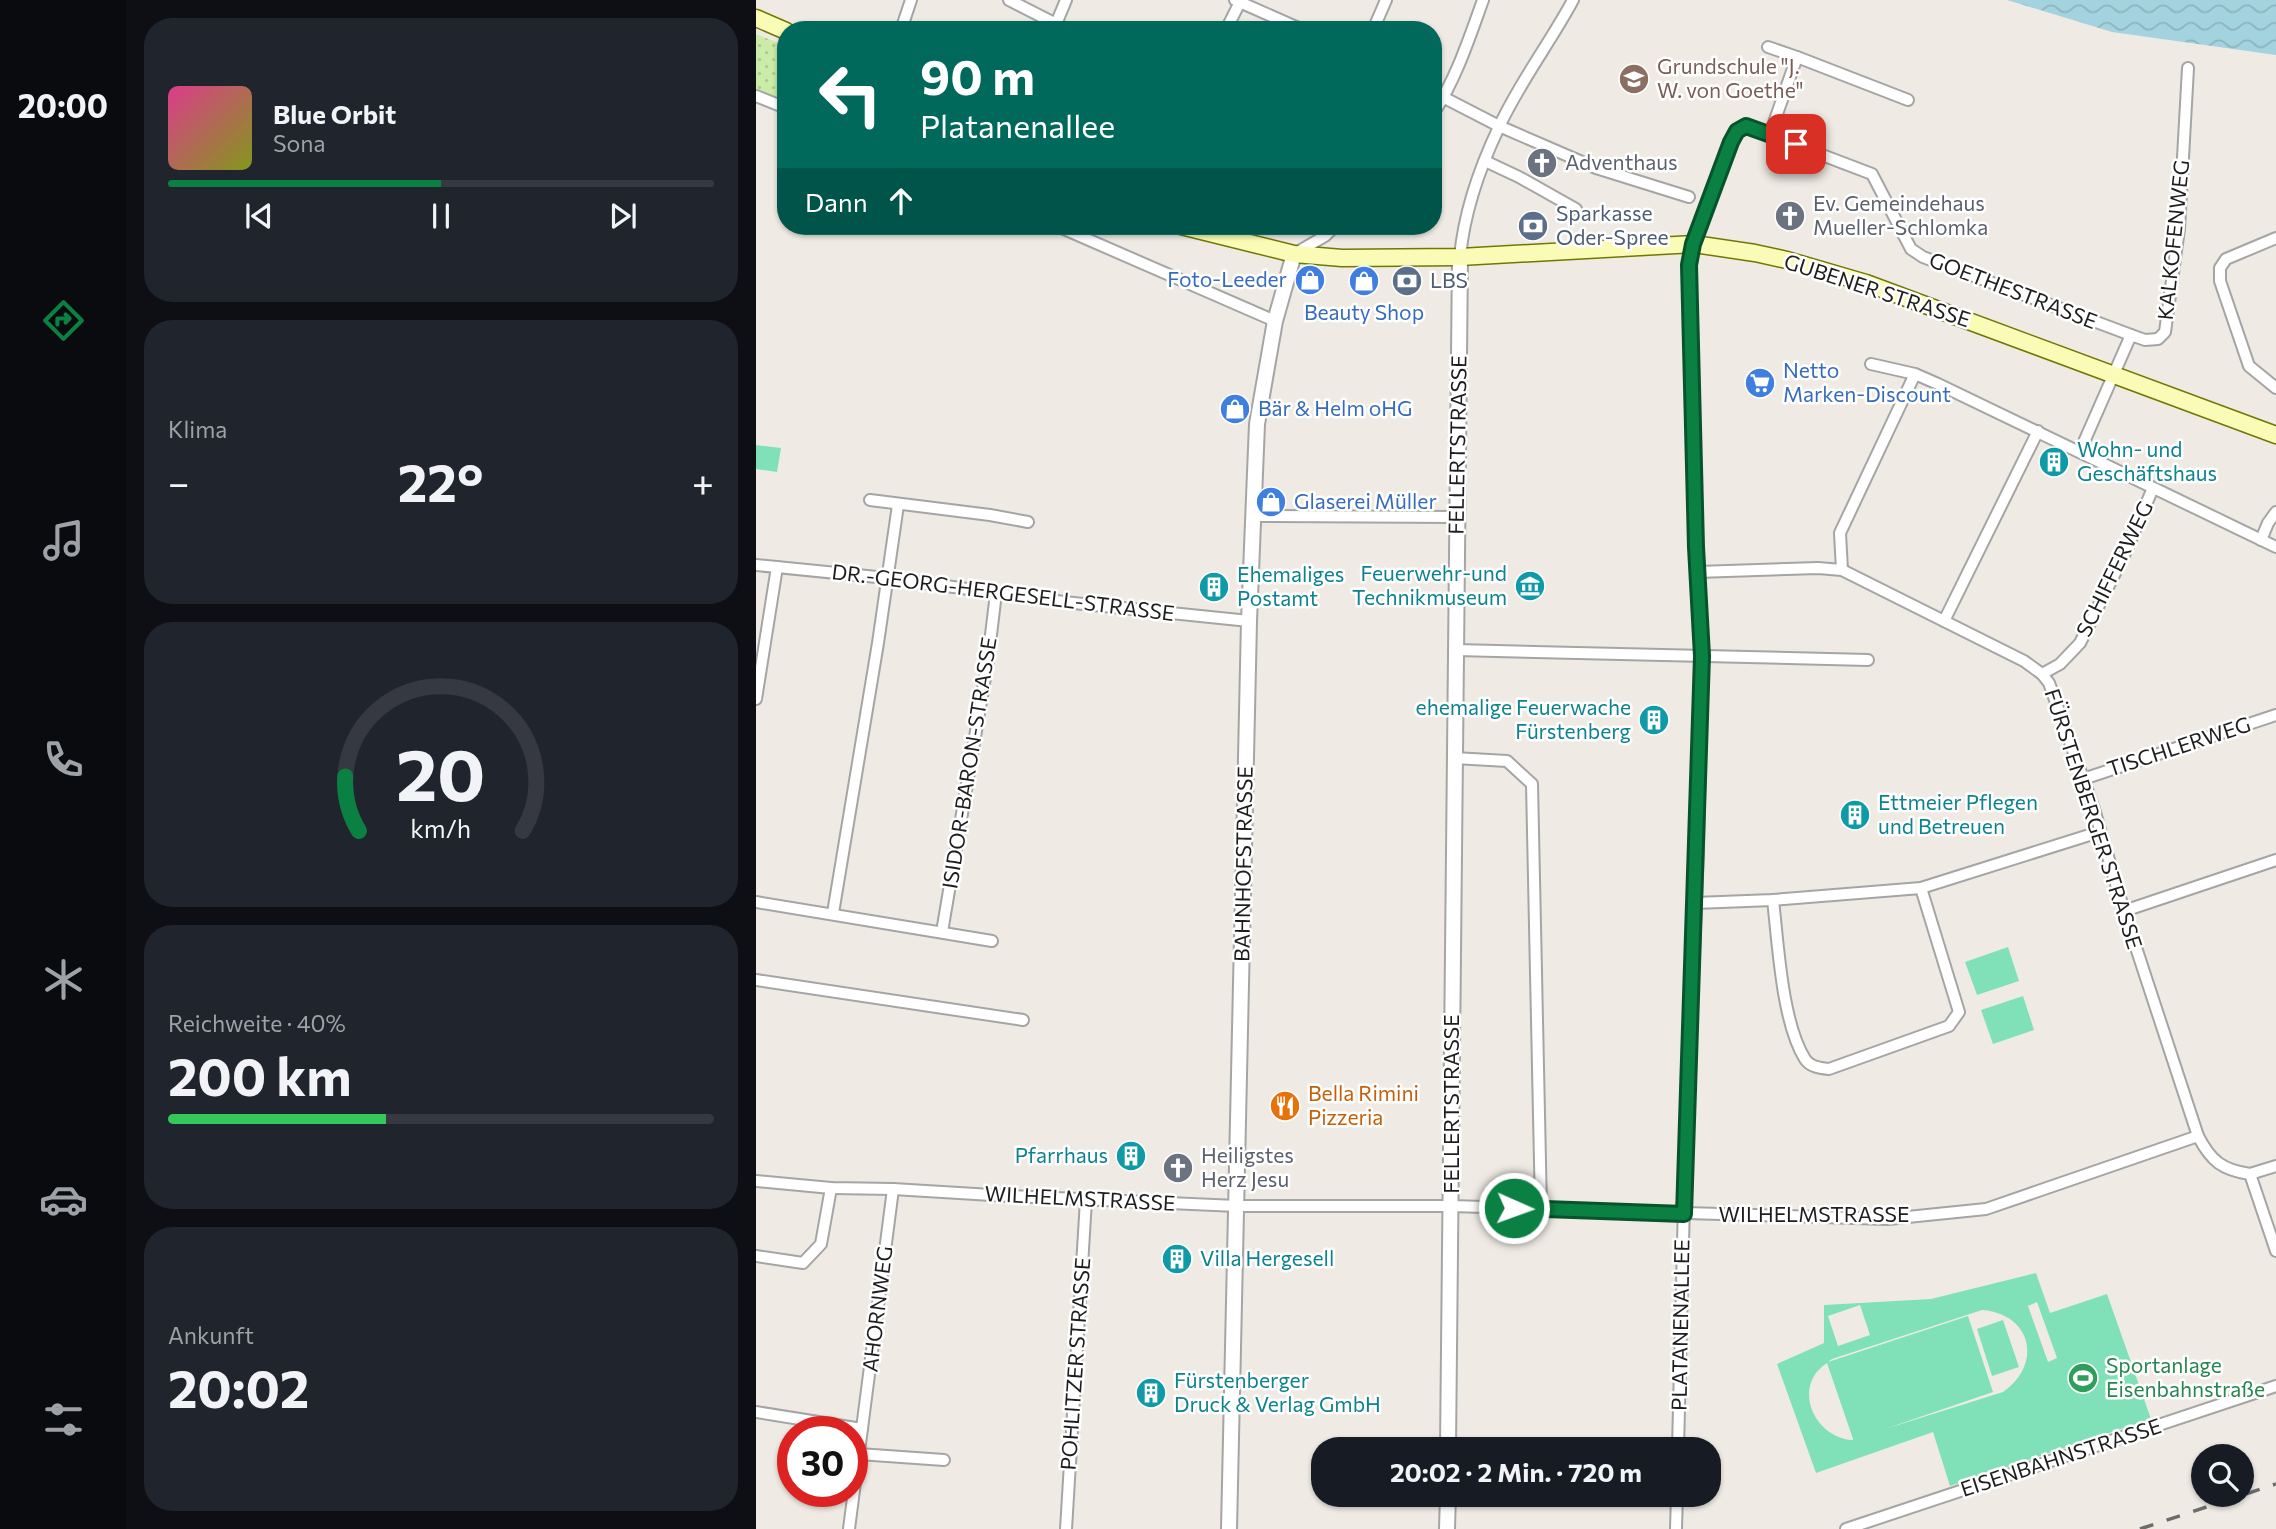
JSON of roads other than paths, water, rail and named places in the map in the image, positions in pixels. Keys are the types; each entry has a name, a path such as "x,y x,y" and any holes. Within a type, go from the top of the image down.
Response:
{"main road":[{"path":"756,18 777,27"},
{"name":"GUBENER STRASSE","path":"1217,235 1294,254 1353,259 1460,257 1693,244 1776,257 1830,272 2276,435"}],"street":[{"path":"904,21 911,0"},
{"path":"1009,0 1052,21"},
{"path":"1057,21 1066,0"},
{"path":"1377,21 1386,0"},
{"path":"1442,100 1468,43 1483,0"},
{"path":"1460,257 1463,232 1499,125 1573,0"},
{"path":"1230,21 1238,1 1283,21"},
{"path":"1768,47 1908,100"},
{"path":"1770,134 1797,57"},
{"name":"KALKOFENWEG","path":"2080,451 2131,335 2144,340 2158,339 2165,332 2179,229 2189,68"},
{"path":"756,96 777,104"},
{"path":"1444,97 1596,169 1689,197"},
{"name":"GOETHESTRASSE","path":"1693,244 1734,136 1746,126 1872,174 1912,249 1923,257 2131,335"},
{"path":"1485,161 1576,209"},
{"path":"1078,235 1275,321"},
{"path":"1294,254 1326,235"},
{"path":"2276,238 2226,258 2220,268 2220,281 2249,366 2276,388"},
{"path":"1693,244 1689,265 1697,572 1702,656"},
{"name":"BAHNHOFSTRASSE","path":"1229,1529 1249,621 1256,424 1275,321 1294,254"},
{"name":"FELLERTSTRASSE","path":"1448,1437 1460,257"},
{"path":"1871,364 1915,374 2276,547"},
{"path":"1842,570 1840,533 1915,374"},
{"path":"1944,621 2038,431"},
{"name":"SCHIFFERWEG","path":"2042,674 2060,664 2080,643 2126,551 2153,488"},
{"path":"870,500 1028,522"},
{"path":"833,913 898,505"},
{"path":"2261,540 2276,512"},
{"path":"1253,516 1457,517"},
{"name":"DR.-GEORG-HERGESELL-STRASSE","path":"756,565 1249,621"},
{"path":"756,699 777,567"},
{"name":"FÜRSTENBERGER STRASSE","path":"1697,572 1818,568 1842,570 2024,661 2042,674 2049,683 2083,779 2198,1136 2205,1150 2215,1160 2231,1171 2250,1174"},
{"name":"ISIDOR-BARON-STRASSE","path":"942,932 988,660 996,593"},
{"path":"1456,650 1868,660"},
{"name":"PLATANENALLEE","path":"1678,1437 1702,656"},
{"name":"TISCHLERWEG","path":"2083,779 2276,715"},
{"path":"1454,758 1507,761 1532,784 1541,1209"},
{"path":"1695,903 1773,900 1922,888 2099,832"},
{"path":"2124,911 2276,860"},
{"path":"1773,900 1783,989 1794,1033 1806,1061 1815,1067 1829,1069 1949,1026 1959,1012 1922,888"},
{"path":"756,902 992,941"},
{"path":"756,980 1023,1020"},
{"name":"WILHELMSTRASSE","path":"756,1181 831,1188 1237,1206 1451,1206 1888,1219 1986,1209 2198,1136"},
{"path":"2276,1166 2250,1174 2276,1251"},
{"path":"756,1256 803,1263 821,1244 831,1188"},
{"name":"AHORNWEG","path":"864,1416 893,1189"},
{"name":"POHLITZER STRASSE","path":"1066,1529 1086,1200"},
{"name":"EISENBAHNSTRASSE","path":"1846,1529 2276,1386"},
{"path":"756,1412 781,1416"},
{"path":"868,1455 944,1460"},
{"name":"AHORNWEG","path":"849,1529 852,1507"},
{"path":"1447,1529 1448,1507"},
{"path":"1676,1529 1677,1507"}],"water":[{"path":"2007,0 2276,0 2276,55 2112,32"}],"railway":[{"path":"2140,1529 2276,1484"}],"place":[{"name":"Grundschule \"J. W. von Goethe\"","path":"1634,79"},
{"name":"Adventhaus","path":"1542,163"},
{"name":"Ev. Gemeindehaus Mueller-Schlomka","path":"1790,216"},
{"name":"Sparkasse Oder-Spree","path":"1533,226"},
{"name":"Foto-Leeder","path":"1310,280"},
{"name":"Beauty Shop","path":"1364,281"},
{"name":"LBS","path":"1407,281"},
{"name":"Netto Marken-Discount","path":"1760,383"},
{"name":"Bär & Helm oHG","path":"1235,409"},
{"name":"Wohn- und Geschäftshaus","path":"2054,462"},
{"name":"Glaserei Müller","path":"1271,502"},
{"name":"Feuerwehr-und Technikmuseum","path":"1530,586"},
{"name":"Ehemaliges Postamt","path":"1214,587"},
{"name":"ehemalige Feuerwache Fürstenberg","path":"1654,720"},
{"name":"Ettmeier Pflegen und Betreuen","path":"1855,815"},
{"name":"Bella Rimini Pizzeria","path":"1285,1106"},
{"name":"Pfarrhaus","path":"1131,1156"},
{"name":"Heiligstes Herz Jesu","path":"1178,1168"},
{"name":"Villa Hergesell","path":"1177,1259"},
{"name":"Sportanlage Eisenbahnstraße","path":"2083,1378"},
{"name":"Fürstenberger Druck & Verlag GmbH","path":"1151,1393"}]}
